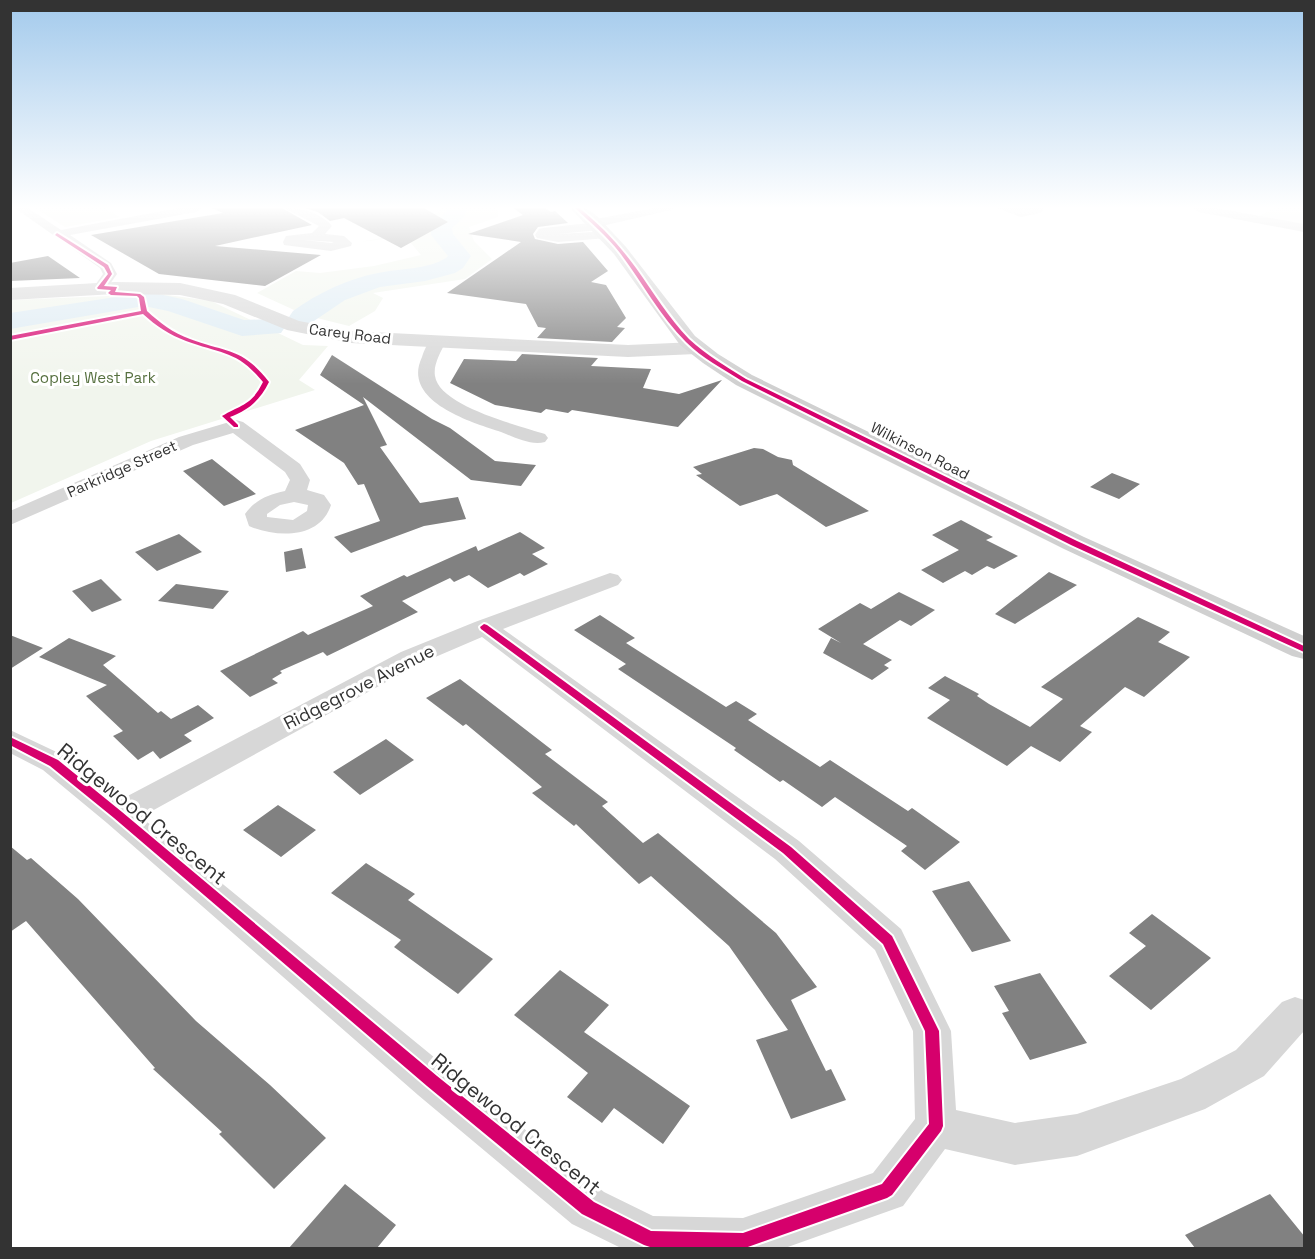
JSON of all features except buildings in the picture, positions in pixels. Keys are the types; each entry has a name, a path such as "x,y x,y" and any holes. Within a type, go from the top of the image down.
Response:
{"main road":[{"name":"Wilkinson Road","path":"630,267 682,335 696,348 744,380 964,490 1179,593 1305,649"}],"street":[{"path":"100,288 110,274 106,267"},
{"name":"Carey Road","path":"10,294 100,288 162,288 228,299 294,326 326,334 628,351 696,348"},
{"path":"438,341 426,366 427,382 442,399 470,415 538,438"},
{"name":"Parkridge Street","path":"10,519 186,441 236,426 293,468 300,480 294,496"},
{"name":"Ridgegrove Avenue","path":"118,815 410,658 484,627 610,580"},
{"path":"484,627 787,850 888,940 932,1031 936,1126 1015,1144 1077,1136 1191,1095 1250,1063 1295,1014"},
{"name":"Ridgewood Crescent","path":"10,740 54,763 432,1081 588,1208 650,1239 743,1241 887,1190 936,1126"}],"green space":[{"path":"368,267 482,267 465,279 373,293 383,298 375,311 349,326 305,315 257,293 296,271 320,273"},
{"name":"Copley West Park","path":"160,294 211,301 303,345 328,346 299,380 315,390 151,441 11,503 11,300"}],"waterway":[{"path":"302,317 329,299 367,283 391,277 425,274 448,267"},
{"path":"149,300 173,304 242,328 272,327"},
{"path":"10,321 135,301"}],"cycle path":[{"path":"100,288 110,274 106,267"},
{"path":"632,267 681,333 711,359 744,380 1074,543 1304,649"},
{"path":"10,338 144,312 141,297 138,295 111,293 115,288 100,288"},
{"path":"144,312 174,334 235,354 256,369 266,382 250,405 225,416 236,426"},
{"path":"10,740 54,763 432,1081 588,1208 650,1239 743,1241 887,1190 936,1126 932,1031 888,940 787,850 484,627"}]}
